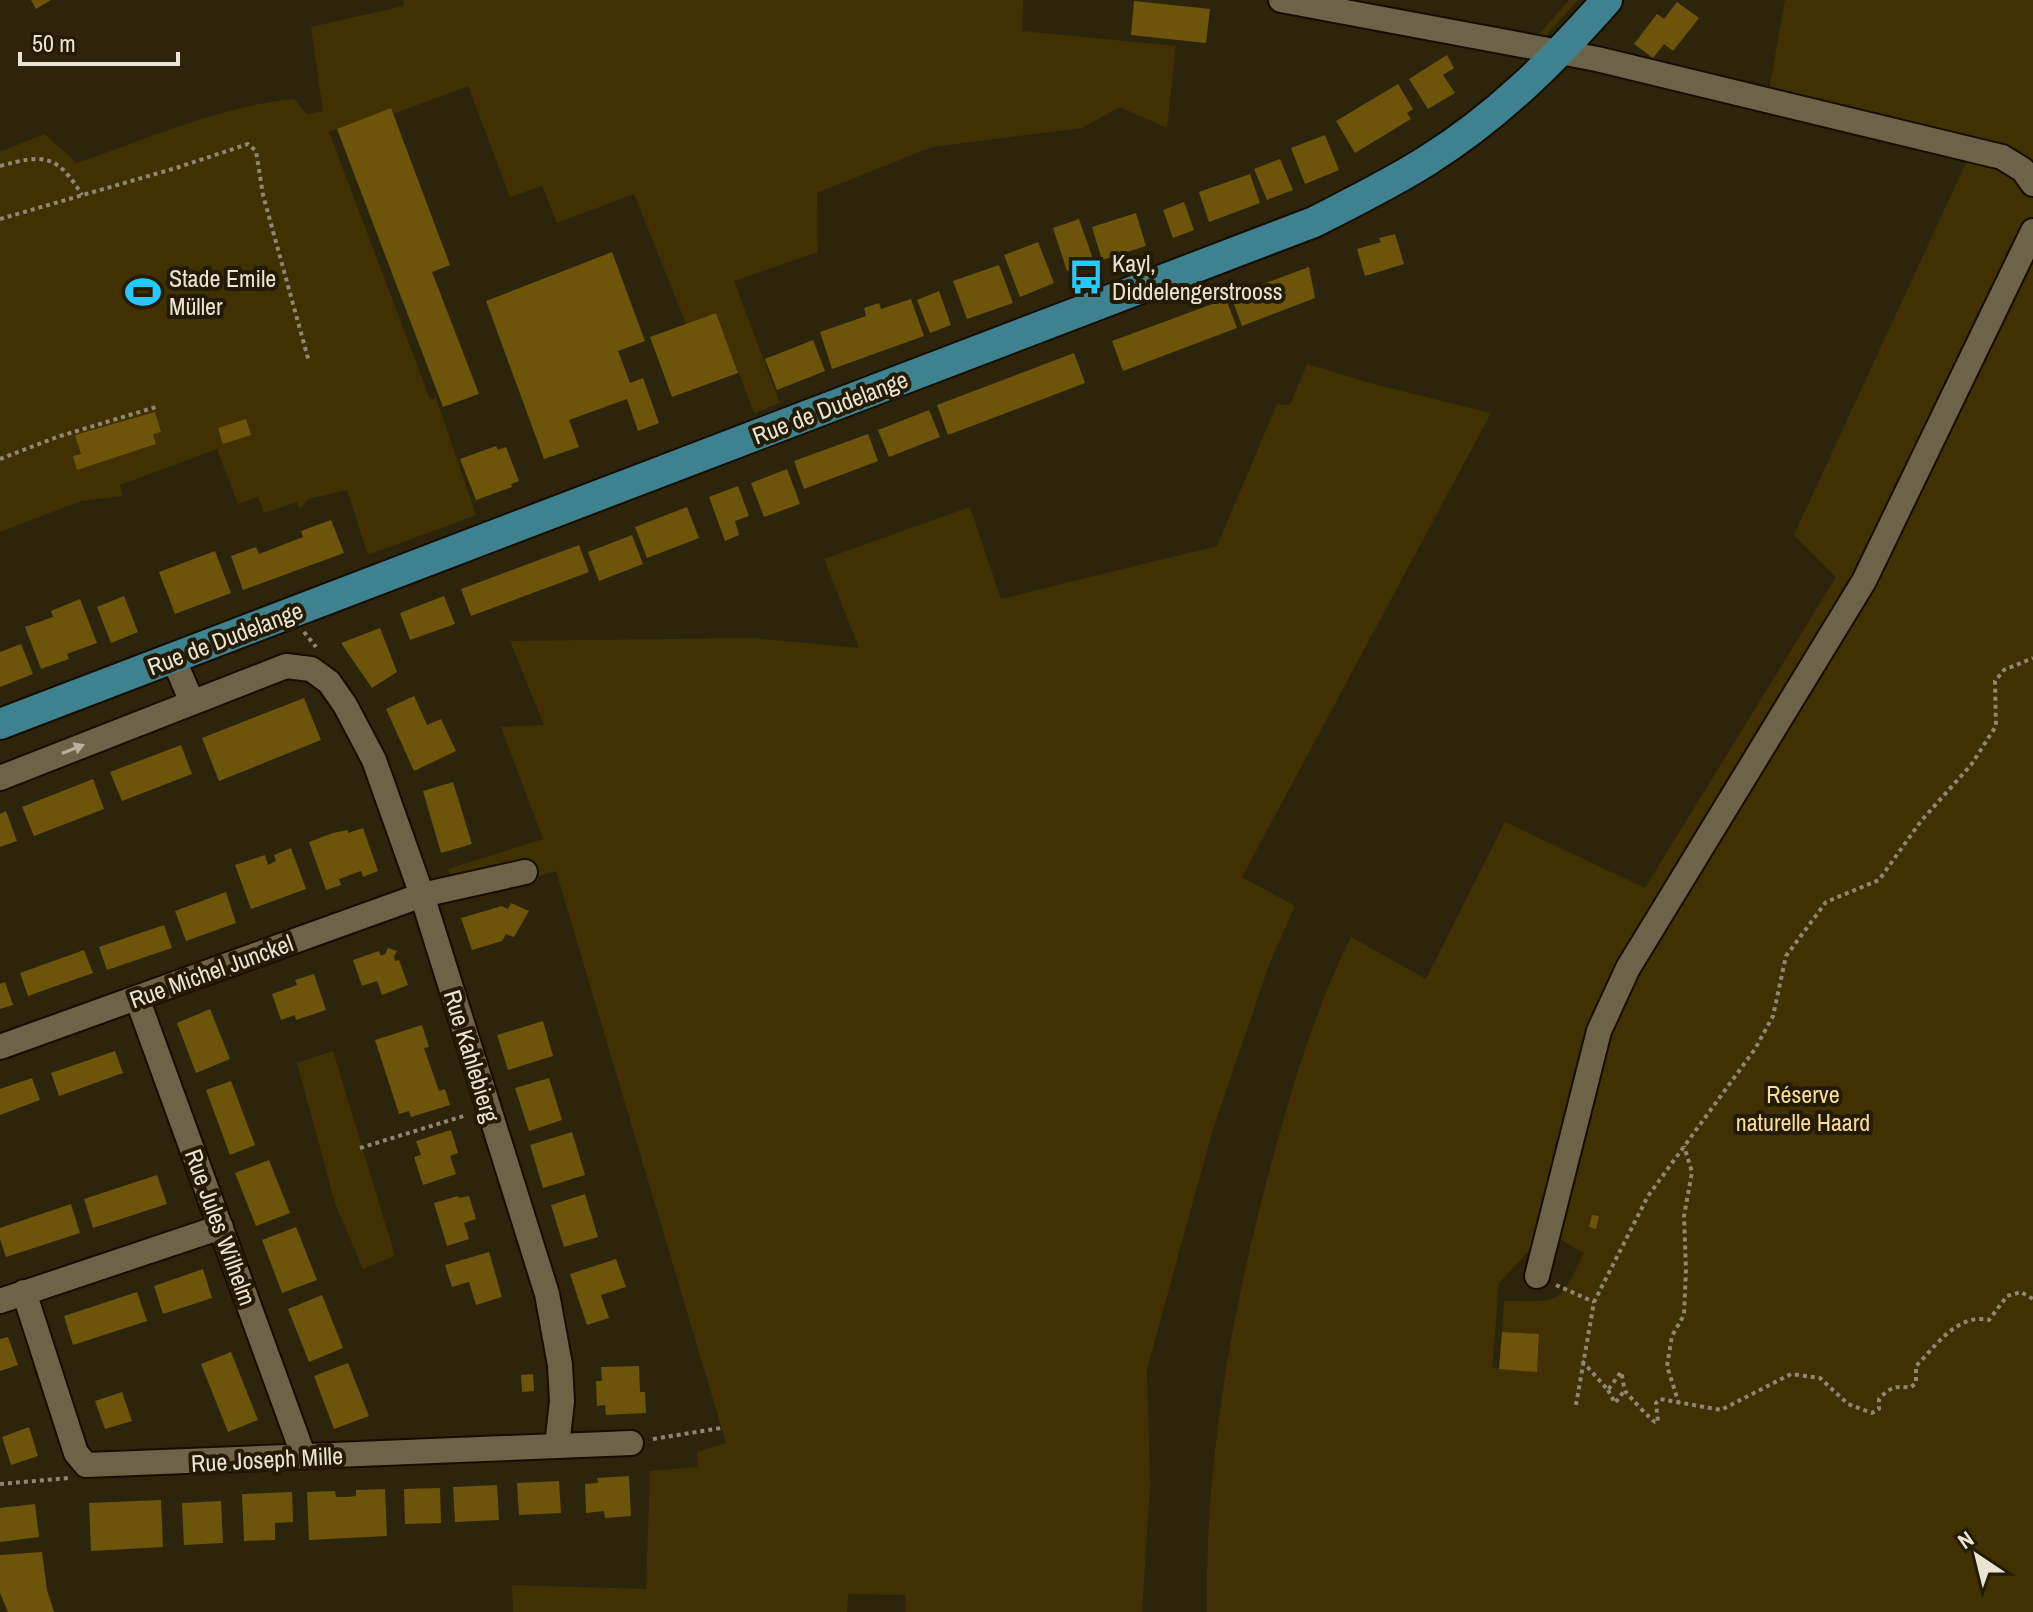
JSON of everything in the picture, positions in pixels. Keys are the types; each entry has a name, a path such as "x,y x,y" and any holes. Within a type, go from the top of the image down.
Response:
{"main road":[{"name":"Rue de Dudelange","path":"0,724 1314,222 1391,183 1492,114 1561,52 1607,0"}],"street":[{"path":"1281,0 1561,52 2002,157 2023,170 2033,184"},
{"path":"1537,1276 1599,1031 1628,968 1864,581 2033,231"},
{"path":"173,658 192,702"},
{"name":"Rue de Dudelange","path":"0,778 286,666 311,669 329,682"},
{"name":"Rue Kahlebierg","path":"329,682 374,760 422,895 547,1294 560,1365 562,1401 557,1446"},
{"name":"Rue Michel Junckel","path":"0,1047 422,895 525,872"},
{"name":"Rue Jules Wilhelm","path":"137,998 304,1457"},
{"path":"0,1301 221,1227"},
{"path":"24,1292 76,1453 86,1465"},
{"name":"Rue Joseph Mille","path":"86,1465 631,1443"}],"path":[{"path":"0,219 176,168 243,144 253,147 263,195 309,362"},
{"path":"0,166 28,158 57,164 69,173 82,195"},
{"path":"0,459 57,437 156,407"},
{"path":"313,626 302,630 325,658 329,682"},
{"path":"1576,1405 1594,1302 1648,1196 1755,1049 1773,1016 1786,956 1826,902 1879,880 1921,821 1971,765 1996,726 1995,681 2004,670 2033,658"},
{"path":"360,1148 489,1108"},
{"path":"1679,1404 1667,1366 1672,1336 1684,1315 1684,1216 1692,1172 1684,1145"},
{"path":"1537,1276 1594,1302"},
{"path":"1608,1390 1621,1372 1625,1390 1649,1420 1658,1422 1656,1403 1660,1399 1721,1410 1791,1374 1820,1378 1848,1404 1872,1413 1879,1409 1879,1399 1887,1390 1896,1385 1910,1388 1916,1383 1916,1366 1956,1324 1978,1318 1989,1320 2007,1296 2021,1292 2033,1299"},
{"path":"1582,1361 1608,1390 1615,1403 1625,1390"},
{"path":"631,1443 721,1428"},
{"path":"0,1484 67,1480 86,1465"}],"green space":[{"path":"404,0 1023,0 1022,31 1176,46 1167,128 1120,107 1082,128 932,147 817,193 818,252 734,281 780,403 754,413 716,313 686,324 634,194 557,223 542,186 510,197 468,86 393,114 390,109 329,132 430,399 436,398 476,515 368,555 347,490 308,499 300,509 297,502 264,513 258,497 238,504 217,449 120,485 123,496 81,501 0,532 0,152 44,134 77,163 211,116 266,103 294,99 307,114 323,111 311,27 403,6"},
{"path":"1569,0 1578,0 1536,47 1529,45"},
{"name":"Réserve naturelle Haard","path":"1785,0 2033,0 2033,1612 1207,1612 1216,1441 1233,1328 1258,1216 1297,1075 1326,992 1351,937 1426,979 1505,822 1645,888 1836,577 1794,535 1971,152 1767,101","holes":["1561,1240 1584,1253 1569,1283 1556,1297 1537,1301 1504,1301 1502,1332 1539,1334 1537,1371 1492,1368 1499,1283 1536,1243"]},
{"path":"1307,364 1491,413 1242,877 1295,906 1270,962 1213,1129 1147,1369 1150,1487 1142,1612 906,1612 905,1595 848,1594 847,1612 513,1612 512,1585 646,1589 650,1471 698,1467 697,1452 726,1443 556,871 459,901 448,869 543,839 501,727 544,725 510,641 751,638 859,648 824,559 970,507 1001,599 1217,546 1277,404 1290,405"},
{"path":"333,1051 395,1256 363,1269 335,1203 297,1063"}],"building":[{"path":"31,0 51,0 36,9"},
{"path":"1134,1 1210,9 1206,43 1131,35"},
{"path":"1677,2 1699,18 1673,51 1664,44 1653,58 1634,44 1657,14 1664,19"},
{"path":"1447,55 1454,68 1443,75 1455,93 1428,109 1409,79"},
{"path":"1398,84 1413,109 1407,113 1411,119 1355,153 1336,121"},
{"path":"391,108 450,265 432,272 479,394 443,407 337,129"},
{"path":"1325,135 1339,170 1305,184 1291,148"},
{"path":"1280,159 1293,190 1267,200 1254,169"},
{"path":"1250,174 1260,203 1209,222 1199,192"},
{"path":"1184,202 1194,230 1173,238 1163,210"},
{"path":"1136,213 1146,246 1102,260 1092,227"},
{"path":"1079,219 1094,262 1067,271 1053,228"},
{"path":"1395,234 1404,264 1365,276 1357,249"},
{"path":"1038,242 1054,283 1020,297 1004,255"},
{"path":"612,252 645,341 618,351 630,383 643,378 659,423 638,431 627,399 569,420 579,447 544,459 486,301"},
{"path":"999,265 1013,303 967,319 953,281"},
{"path":"1309,267 1315,298 1242,326 1231,296"},
{"path":"939,291 951,325 930,333 917,300"},
{"path":"911,299 924,336 832,369 820,332 866,316 864,308 879,303 881,309"},
{"path":"1226,299 1237,328 1123,371 1112,341"},
{"path":"716,313 738,373 672,397 650,337"},
{"path":"813,340 825,371 777,390 765,359"},
{"path":"1074,353 1085,383 948,435 937,405"},
{"path":"929,410 940,437 889,457 878,430"},
{"path":"155,412 161,432 153,434 156,444 77,470 73,456 81,454 75,435"},
{"path":"246,419 251,435 223,444 218,428"},
{"path":"868,434 878,461 804,489 794,461"},
{"path":"496,446 498,450 506,447 519,481 511,484 512,487 476,500 460,459"},
{"path":"787,469 800,504 764,517 751,483"},
{"path":"738,486 749,516 735,521 739,535 725,541 709,497"},
{"path":"687,507 699,538 647,558 635,527"},
{"path":"331,520 344,553 243,590 231,556 256,547 259,554 303,537 301,531"},
{"path":"632,535 643,564 599,581 588,552"},
{"path":"579,545 589,572 471,616 461,589"},
{"path":"215,551 231,593 175,614 159,572"},
{"path":"124,596 138,632 111,643 97,607"},
{"path":"444,596 455,624 410,640 400,613"},
{"path":"80,599 97,643 67,654 69,659 41,669 25,627 53,617 51,611"},
{"path":"380,628 397,672 372,688 341,643"},
{"path":"21,644 33,674 0,687 0,652"},
{"path":"414,696 427,725 441,719 456,751 414,771 386,709"},
{"path":"304,698 321,740 219,781 202,738"},
{"path":"181,745 192,774 122,801 110,772"},
{"path":"93,779 104,809 34,836 22,807"},
{"path":"453,782 472,844 441,853 423,791"},
{"path":"6,811 17,841 0,847 0,814"},
{"path":"363,828 378,871 363,877 361,871 339,879 341,885 326,890 309,842 333,833 348,830 348,833"},
{"path":"291,848 306,889 251,909 235,865 265,855 268,865 276,861 274,855"},
{"path":"226,892 236,923 186,941 175,911"},
{"path":"511,903 529,911 514,937 506,934 502,941 472,950 461,918 502,906 508,909"},
{"path":"164,925 172,948 107,970 99,947"},
{"path":"388,948 397,951 395,961 399,960 408,985 382,995 377,981 362,986 353,960 379,951 381,956"},
{"path":"84,950 93,973 28,996 20,973"},
{"path":"314,974 326,1010 296,1020 295,1015 281,1020 272,994 297,985 295,980"},
{"path":"5,982 13,1005 0,1009 0,984"},
{"path":"210,1009 230,1059 196,1073 177,1023"},
{"path":"543,1021 553,1056 508,1070 497,1035"},
{"path":"422,1025 429,1047 424,1048 439,1091 445,1089 450,1105 411,1117 409,1111 399,1114 375,1040"},
{"path":"115,1051 123,1073 59,1096 51,1073"},
{"path":"32,1078 40,1100 0,1115 0,1089"},
{"path":"549,1078 562,1120 529,1131 515,1088"},
{"path":"231,1081 255,1145 230,1155 206,1090"},
{"path":"451,1130 458,1153 450,1156 456,1174 423,1185 414,1157 421,1155 416,1141"},
{"path":"572,1132 585,1175 543,1188 530,1145"},
{"path":"269,1160 290,1213 256,1226 235,1173"},
{"path":"157,1175 167,1204 93,1228 84,1199"},
{"path":"585,1194 598,1237 564,1247 551,1205"},
{"path":"469,1196 476,1219 464,1223 469,1239 447,1246 434,1203"},
{"path":"71,1204 80,1233 6,1257 0,1228"},
{"path":"1592,1215 1599,1216 1596,1229 1589,1227"},
{"path":"296,1227 317,1280 282,1293 262,1240"},
{"path":"489,1252 502,1297 476,1305 469,1282 452,1287 445,1265"},
{"path":"616,1259 626,1287 601,1295 609,1318 587,1325 570,1274"},
{"path":"203,1269 212,1298 163,1314 154,1286"},
{"path":"137,1292 147,1321 73,1345 64,1316"},
{"path":"322,1295 343,1348 309,1362 288,1309"},
{"path":"1502,1332 1539,1334 1537,1372 1499,1369"},
{"path":"8,1337 18,1365 0,1371 0,1339"},
{"path":"231,1352 258,1420 228,1432 201,1364"},
{"path":"348,1363 369,1416 334,1429 314,1376"},
{"path":"639,1366 640,1392 645,1392 646,1413 606,1415 605,1405 597,1406 596,1381 602,1381 601,1367"},
{"path":"533,1374 534,1391 522,1392 521,1375"},
{"path":"122,1392 132,1421 105,1429 95,1401"},
{"path":"29,1427 38,1456 11,1465 2,1437"},
{"path":"629,1476 631,1516 605,1518 604,1511 586,1513 585,1484 598,1483 597,1478"},
{"path":"559,1481 561,1513 519,1515 517,1483"},
{"path":"497,1485 499,1520 455,1522 453,1487"},
{"path":"440,1488 441,1523 405,1524 404,1489"},
{"path":"385,1489 387,1536 309,1540 307,1492 335,1491 336,1497 347,1497 356,1496 356,1490"},
{"path":"292,1492 293,1522 275,1523 275,1540 244,1541 242,1494"},
{"path":"161,1500 163,1547 91,1551 89,1503"},
{"path":"221,1501 223,1543 184,1545 182,1503"},
{"path":"35,1504 39,1537 0,1542 0,1508"},
{"path":"42,1552 47,1590 54,1612 8,1612 0,1593 0,1555"}],"place":[{"name":"Kayl, Diddelengerstrooss","path":"1086,277"},
{"name":"Stade Emile Müller","path":"143,292"}]}
